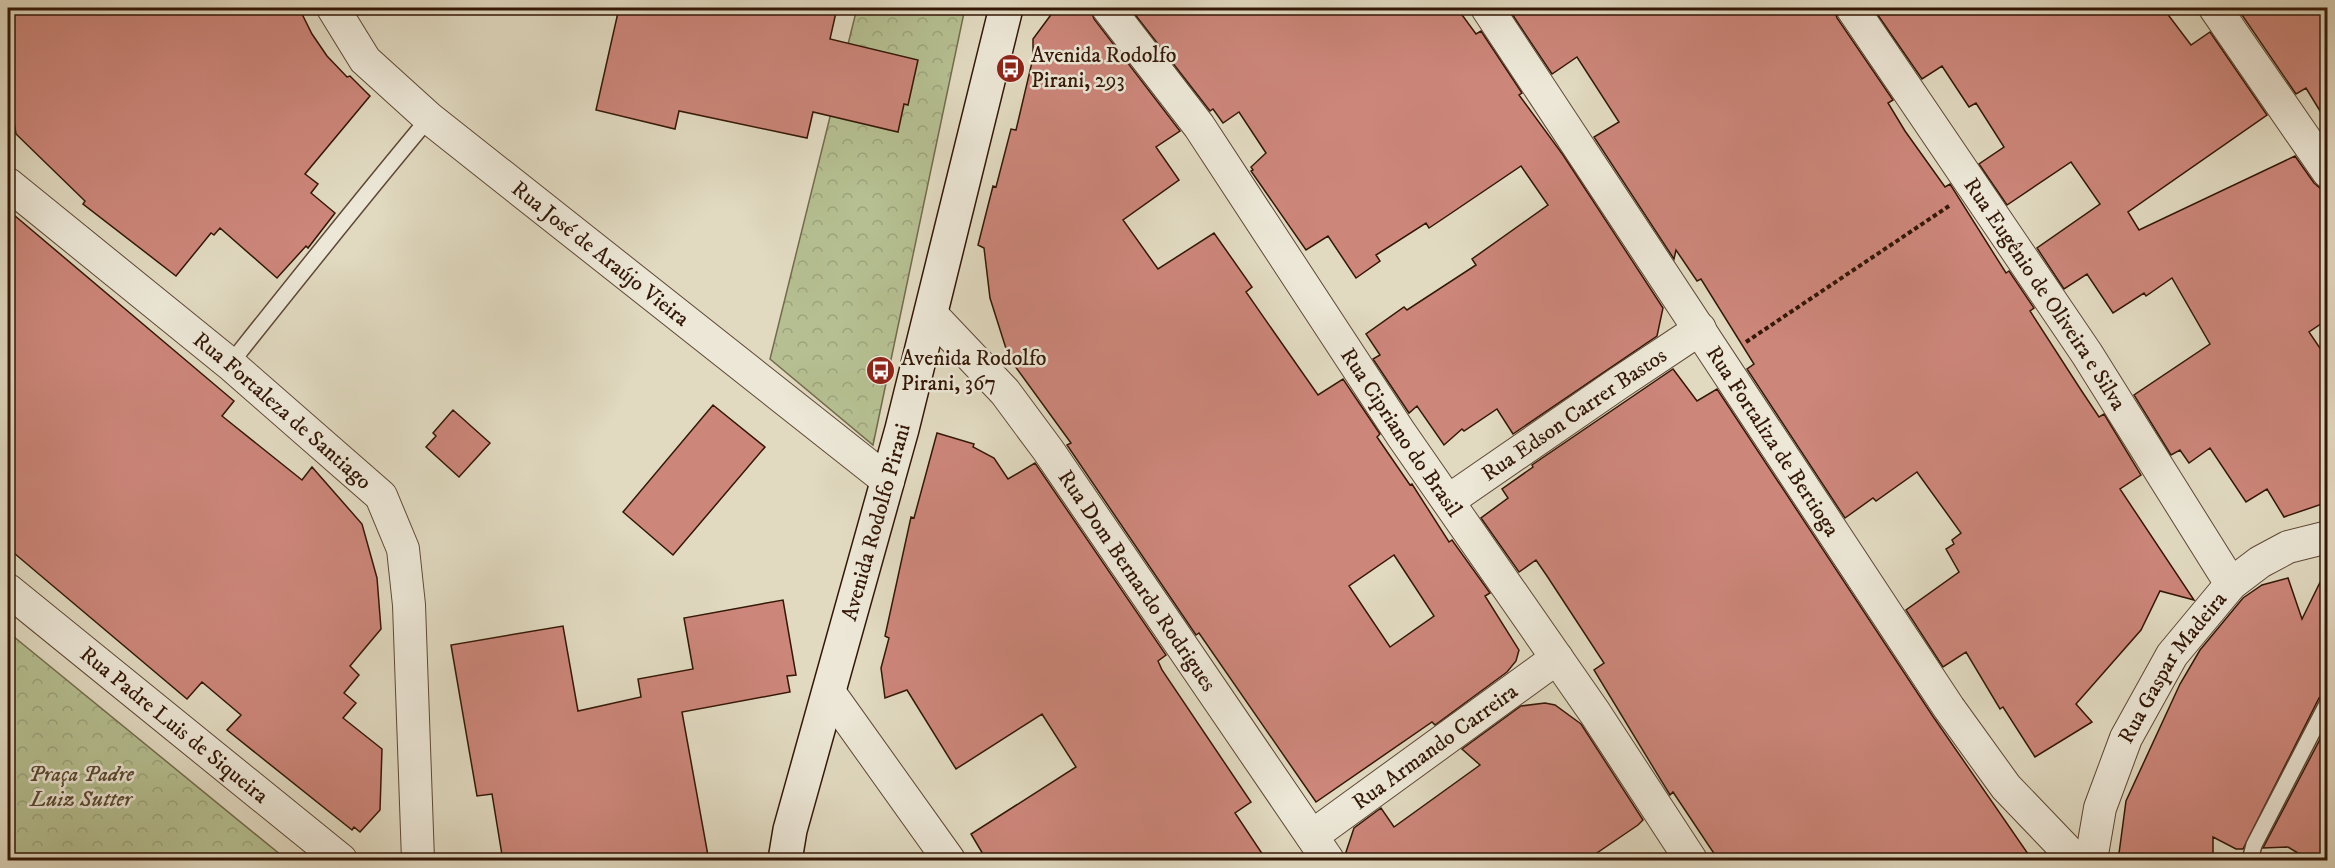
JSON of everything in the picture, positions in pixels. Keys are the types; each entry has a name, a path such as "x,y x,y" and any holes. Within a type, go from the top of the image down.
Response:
{"main road":[{"name":"Avenida Rodolfo Pirani","path":"784,861 790,830 888,481 1006,8"}],"street":[{"name":"Rua José de Araújo Vieira","path":"333,8 365,60 429,118 888,481"},
{"name":"Rua Cipriano do Brasil","path":"1108,8 1199,126 1401,434 1557,658 1691,861"},
{"name":"Rua Fortaliza de Bertioga","path":"1487,8 1949,708 2006,787 2076,861"},
{"name":"Rua Eugênio de Oliveira e Silva","path":"1852,8 2087,354 2231,584"},
{"path":"2215,8 2328,172"},
{"name":"Rua Fortaleza de Santiago","path":"8,184 230,364 381,496 404,549 417,861"},
{"name":"Rua Dom Bernardo Rodrigues","path":"931,314 1005,392 1048,450 1320,848"},
{"name":"Rua Edson Carrer Bastos","path":"1448,501 1700,329"},
{"name":"Rua Gaspar Madeira","path":"2091,861 2100,808 2126,738 2172,655 2231,584 2260,562 2288,547 2328,537"},
{"name":"Rua Padre Luis de Siqueira","path":"8,590 341,861"},
{"name":"Rua Armando Carreira","path":"1320,848 1557,658"},
{"path":"829,692 949,861"}],"lane":[{"path":"230,364 301,277 351,210 429,118"},
{"path":"2250,861 2254,845 2328,702"}],"path":[{"path":"1721,360 1975,190"}],"green space":[{"path":"857,8 965,8 873,445 770,359"},
{"name":"Praça Padre Luiz Sutter","path":"8,632 287,860 8,860"}],"building":[{"path":"11,8 299,8 312,34 327,56 370,96 305,174 318,184 311,193 335,213 308,248 306,246 277,278 220,228 214,235 211,233 176,276 83,204 85,201 16,134 8,83 8,30"},
{"path":"619,8 837,8 830,39 918,60 908,105 904,104 898,132 813,112 807,138 679,111 675,129 596,110"},
{"path":"1069,8 1090,8 1094,19 1180,131 1156,147 1179,180 1123,220 1158,269 1214,233 1252,287 1246,292 1318,395 1343,379 1380,434 1377,437 1410,485 1412,484 1449,542 1452,540 1490,593 1485,596 1519,650 1516,661 1507,672 1435,725 1432,722 1316,802 1199,633 1196,635 1067,445 1071,443 1009,358 990,298 984,248 978,245 1011,129 1016,130 1033,58 1033,39 1053,12","holes":["1394,555 1434,616 1390,647 1349,586"]},
{"path":"1130,8 1457,8 1476,34 1481,31 1522,93 1519,95 1563,155 1663,308 1657,336 1513,434 1497,409 1464,431 1462,429 1444,445 1417,406 1409,413 1373,359 1380,355 1366,334 1404,307 1407,310 1476,265 1472,259 1548,205 1521,166 1429,228 1426,223 1376,255 1380,261 1356,278 1328,236 1306,250 1251,171 1253,170 1251,167 1266,153 1239,112 1223,123 1213,109 1210,111"},
{"path":"1515,8 1834,8 1837,18 1893,100 1888,103 1905,131 1945,187 1950,184 2006,273 2009,271 2034,308 2030,311 2099,417 2104,414 2141,475 2120,489 2194,600 2160,591 2141,630 2076,704 2092,722 2035,757 2003,707 2000,709 1966,652 1943,667 1906,610 1959,572 1946,549 1954,544 1952,540 1961,533 1917,472 1876,501 1873,498 1845,518 1747,369 1754,364 1701,279 1697,281 1676,250 1674,259 1594,137 1619,122 1577,57 1552,74 1510,11"},
{"path":"1873,8 2163,8 2191,45 2210,32 2267,115 2128,212 2139,230 2295,156 2314,183 2328,190 2328,319 2309,332 2328,360 2328,502 2284,517 2267,489 2246,502 2210,448 2189,463 2180,450 2171,455 2134,395 2210,344 2172,278 2146,296 2144,293 2113,313 2087,274 2064,289 2037,248 2100,204 2071,162 2007,205 1979,164 2004,147 1976,103 1969,107 1942,66 1922,79"},
{"path":"2246,8 2328,8 2328,124 2306,88 2296,94 2240,12"},
{"path":"8,210 234,401 222,416 302,480 312,467 362,524 377,578 381,629 350,666 359,675 344,693 356,703 343,718 382,749 380,810 360,832 354,827 352,830 227,730 241,715 202,682 187,699 8,548"},
{"path":"1673,369 1697,401 1717,389 1934,718 2033,861 1719,861 1673,792 1670,795 1594,670 1604,663 1547,576 1536,560 1519,572 1481,518 1508,498 1502,489 1533,467 1532,465"},
{"path":"713,405 765,447 673,555 623,512"},
{"path":"453,410 490,443 459,477 426,447 436,436 433,433"},
{"path":"937,433 974,444 973,447 994,458 1008,479 1035,463 1166,655 1158,661 1162,670 1251,802 1235,813 1267,861 987,861 971,834 1076,767 1042,714 956,769 907,690 885,698 881,668 889,638 885,636 911,517 914,518"},
{"path":"2328,566 2328,692 2319,698 2243,849 2236,849 2213,837 2213,861 2118,861 2126,801 2180,684 2200,650 2243,598 2262,585 2288,578 2302,619"},
{"path":"783,600 796,675 787,676 790,692 682,712 709,861 503,861 492,794 477,796 451,645 563,626 578,711 641,697 638,679 693,669 684,618"},
{"path":"1545,703 1555,705 1581,724 1643,820 1638,825 1585,861 1346,861 1345,855 1354,828 1381,808 1394,827 1480,765 1462,749 1521,706"},
{"path":"2328,724 2328,861 2311,861 2288,847 2263,848"}],"place":[{"name":"Avenida Rodolfo Pirani, 293","path":"1010,68"},
{"name":"Avenida Rodolfo Pirani, 367","path":"880,371"}]}
